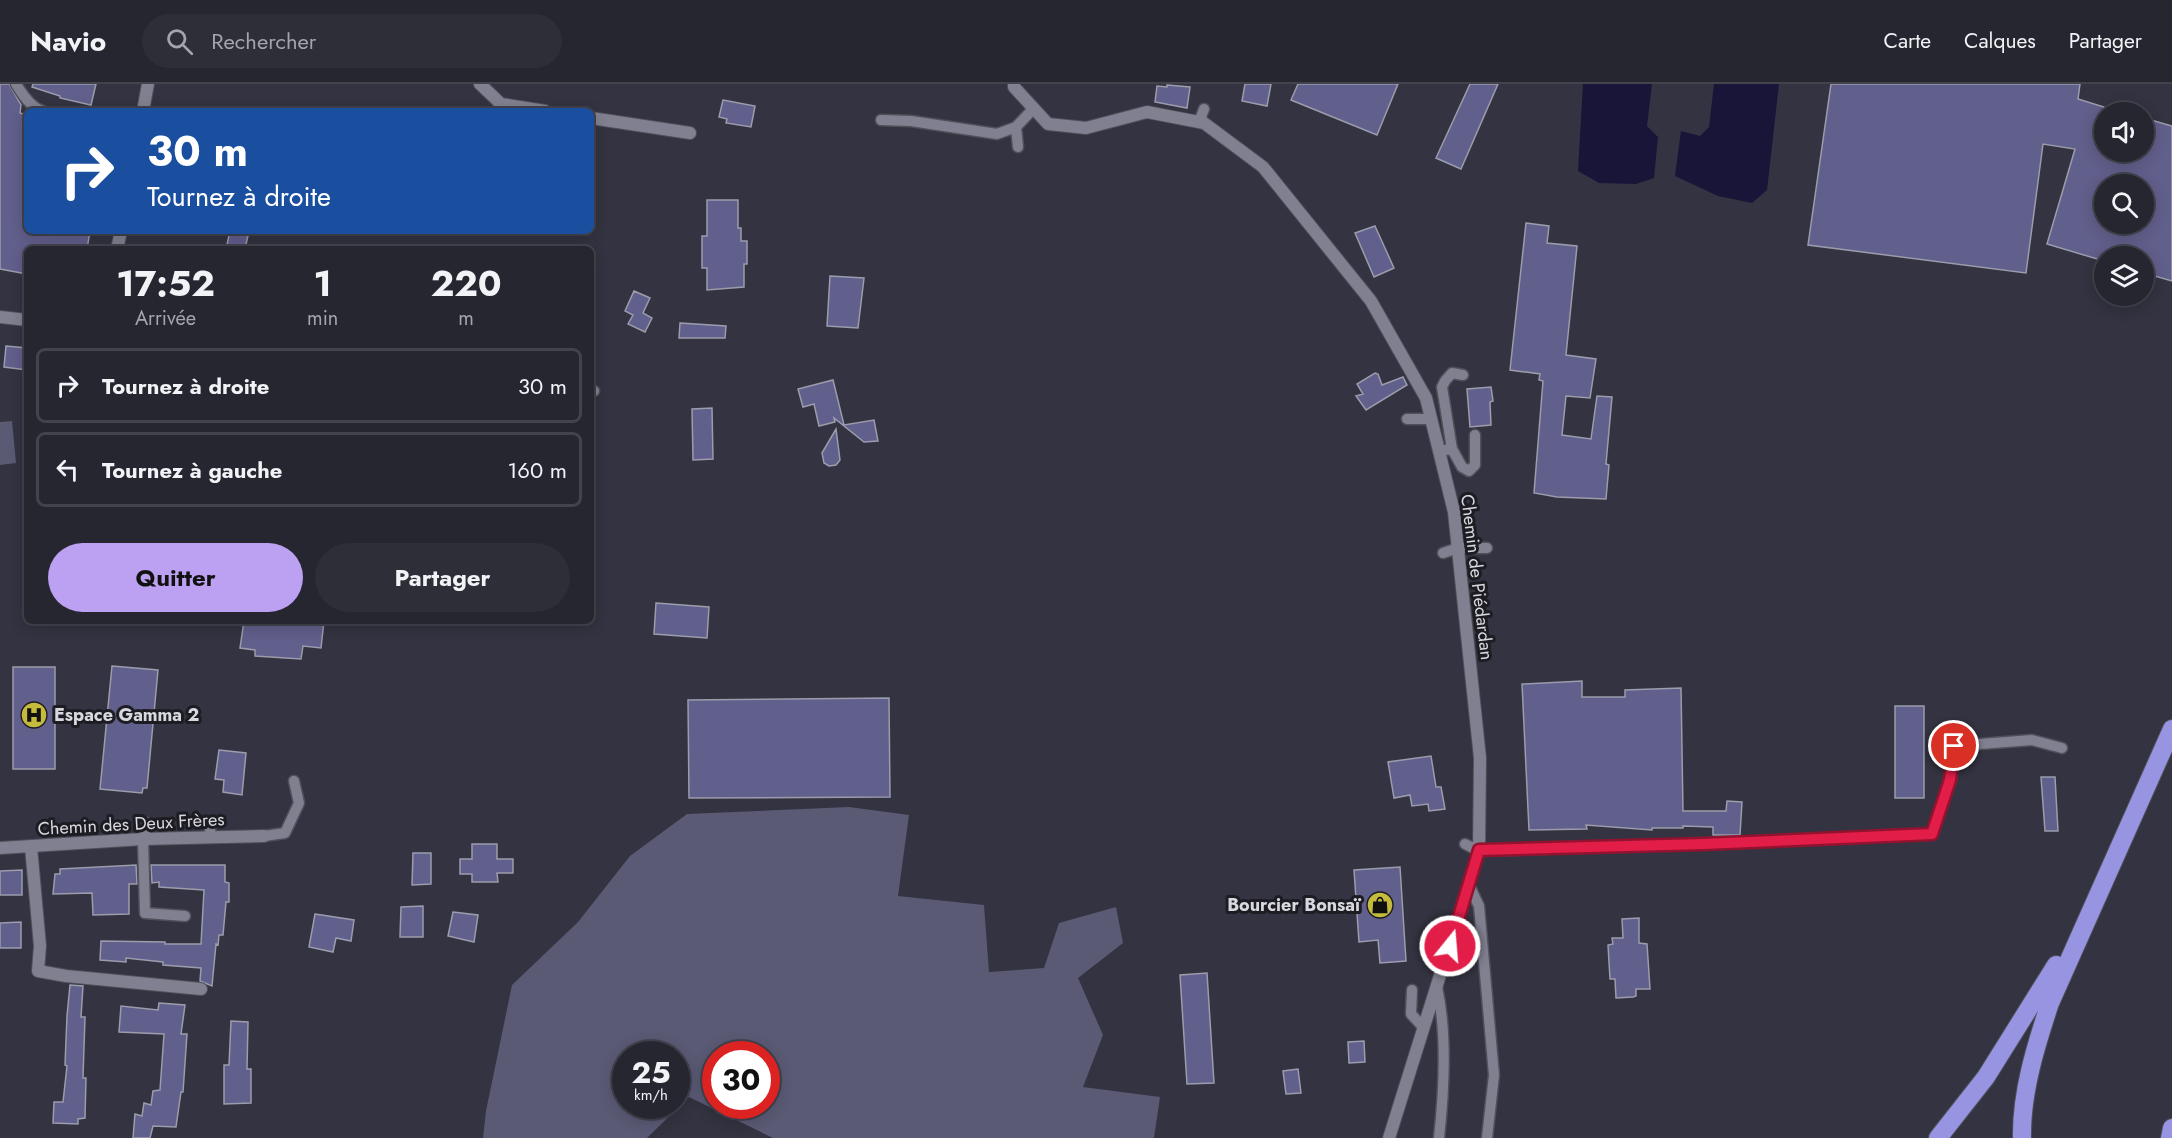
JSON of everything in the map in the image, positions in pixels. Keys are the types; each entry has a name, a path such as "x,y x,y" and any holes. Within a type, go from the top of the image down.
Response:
{"highway":[{"path":"2022,1138 2027,1090 2050,1003 2172,729"},
{"path":"1938,1138 1986,1077 2098,894"},
{"path":"2170,1138 2172,1128"}],"street":[{"path":"143,108 148,84"},
{"path":"480,84 501,104 526,108"},
{"name":"Chemin de Piédardan","path":"1014,84 1048,124 1086,128 1147,112 1204,116 1204,123 1263,167 1371,301 1426,398 1454,512 1480,758 1479,850 1389,1138"},
{"path":"594,118 690,133"},
{"path":"0,317 24,320"},
{"name":"Chemin des Deux Frères","path":"0,848 31,848 143,839 264,836"},
{"path":"31,848 40,946 38,971 66,976 201,989"}],"lane":[{"path":"16,84 35,108"},
{"path":"881,120 910,121 997,134 1016,127 1034,108"},
{"path":"1016,127 1018,147"},
{"path":"1463,375 1452,373 1444,381 1442,387 1452,449 1462,467 1469,471 1475,465 1474,435"},
{"path":"1407,419 1431,419"},
{"path":"1439,450 1452,449"},
{"path":"1443,554 1458,548 1487,548"},
{"path":"1465,844 1479,850 1703,844 1932,834 1950,780 1954,746 2032,740 2062,748"},
{"path":"264,836 285,833 299,803 294,781"},
{"path":"209,822 211,837"},
{"path":"147,823 143,839 145,912 185,916"},
{"path":"1468,885 1479,906 1494,1075 1487,1138"},
{"path":"1437,987 1442,1008 1442,1108 1439,1138"},
{"path":"1412,990 1411,1014 1424,1028"}],"shaded area":[{"path":"1583,84 1652,84 1647,126 1658,137 1654,178 1636,184 1599,183 1578,171"},
{"path":"1714,84 1779,84 1767,190 1752,203 1718,196 1675,176 1681,131 1700,136 1709,127"},
{"path":"12,421 16,463 0,465 0,422"},
{"path":"849,807 909,815 898,896 984,905 989,972 1044,968 1059,923 1116,907 1123,943 1078,978 1103,1035 1083,1087 1160,1097 1154,1138 773,1138 734,1119 780,1119 780,1041 702,1041 702,1103 690,1097 690,1041 612,1041 612,1119 666,1119 647,1138 483,1138 486,1111 512,985 578,922 630,856 687,814"}],"building":[{"path":"0,84 9,84 21,105 20,113 24,114 24,234 90,234 88,246 24,246 24,273 0,269"},
{"path":"33,84 96,84 91,105 60,98 60,96 32,87"},
{"path":"1245,84 1271,84 1267,106 1242,101"},
{"path":"1298,84 1398,84 1377,135 1291,100"},
{"path":"1470,84 1498,84 1461,169 1436,158"},
{"path":"1831,84 2080,84 2078,99 2094,104 2094,162 2154,162 2154,121 2172,126 2172,281 2154,276 2154,246 2094,246 2094,258 2047,244 2075,149 2043,144 2026,273 1808,245"},
{"path":"1167,85 1190,87 1187,108 1155,102 1157,86 1167,87"},
{"path":"723,100 755,106 751,127 726,123 727,119 719,117"},
{"path":"707,200 738,200 738,228 741,228 741,241 747,241 744,287 707,290 707,268 702,268 702,236 707,236"},
{"path":"1526,223 1549,226 1547,243 1577,246 1566,355 1596,359 1590,398 1566,396 1562,435 1591,439 1597,396 1612,397 1606,464 1609,465 1606,499 1557,497 1534,493 1543,381 1539,380 1540,374 1510,370"},
{"path":"1375,226 1394,268 1374,277 1355,233"},
{"path":"229,234 248,234 246,246 227,246"},
{"path":"830,276 864,278 858,328 827,326"},
{"path":"634,291 650,298 643,313 652,318 645,332 628,324 633,315 625,311"},
{"path":"680,323 726,326 725,338 679,338"},
{"path":"6,346 24,348 24,370 4,367"},
{"path":"1375,373 1378,374 1382,385 1403,377 1407,385 1366,410 1356,396 1363,394 1357,384"},
{"path":"833,380 844,425 874,420 878,441 864,442 834,418 835,422 819,426 814,404 803,407 798,389"},
{"path":"1491,387 1493,401 1490,402 1491,425 1470,427 1467,389"},
{"path":"712,408 713,459 693,460 692,409"},
{"path":"836,429 840,460 836,465 829,466 824,463 822,453"},
{"path":"656,603 709,607 707,638 654,634"},
{"path":"244,624 324,624 321,648 303,646 301,659 255,656 255,650 240,648"},
{"path":"112,666 158,670 147,788 143,788 142,793 100,789"},
{"name":"Espace Gamma 2","path":"13,667 55,667 55,769 13,769"},
{"path":"1582,681 1582,697 1625,697 1625,690 1681,688 1683,811 1726,811 1727,801 1742,802 1740,835 1713,835 1713,827 1683,826 1683,828 1652,828 1652,830 1586,825 1587,829 1529,830 1522,684"},
{"path":"889,698 890,797 689,798 688,700"},
{"path":"1895,706 1924,706 1924,798 1895,798"},
{"path":"219,750 246,753 242,795 223,792 224,780 215,779"},
{"path":"1431,756 1436,787 1441,787 1445,809 1429,811 1428,804 1412,806 1410,795 1394,798 1388,762"},
{"path":"2041,777 2055,777 2058,831 2045,831"},
{"path":"472,844 497,844 497,859 513,859 513,873 497,873 498,882 472,882 472,874 460,874 460,859 472,859"},
{"path":"413,853 431,853 431,884 412,885"},
{"path":"136,865 137,884 129,884 129,914 93,915 92,893 53,894 55,874 60,874 60,869"},
{"path":"151,865 225,865 225,882 229,883 229,902 226,902 223,935 219,935 218,945 216,944 212,986 200,981 201,968 163,965 163,962 126,958 126,962 100,960 101,941 201,944 204,890 159,887 159,882 152,883"},
{"name":"Bourcier Bonsaï","path":"1400,867 1406,961 1380,963 1378,940 1359,942 1354,870"},
{"path":"22,870 22,895 0,895 0,871"},
{"path":"423,906 423,937 400,937 401,907"},
{"path":"453,912 478,915 474,942 448,936"},
{"path":"315,914 354,920 351,941 336,938 333,952 309,947"},
{"path":"1639,918 1639,943 1647,944 1650,989 1636,989 1636,996 1616,998 1615,979 1610,979 1608,945 1613,944 1612,938 1623,938 1622,919"},
{"path":"21,922 21,948 0,948 0,923"},
{"path":"1207,973 1214,1083 1187,1084 1180,975"},
{"path":"70,985 83,986 81,1017 85,1017 83,1078 86,1078 85,1118 78,1119 78,1124 53,1123 54,1102 63,1102 67,1066 65,1065"},
{"path":"159,1003 185,1005 181,1034 187,1034 183,1092 181,1092 176,1127 153,1126 150,1138 133,1138 135,1114 142,1116 144,1103 151,1105 153,1091 160,1090 164,1034 119,1032 121,1006 158,1010"},
{"path":"231,1021 248,1022 247,1069 251,1069 251,1103 224,1104 224,1065 229,1065"},
{"path":"1364,1041 1365,1062 1349,1063 1348,1042"},
{"path":"1298,1069 1301,1093 1286,1094 1283,1071"}],"place":[{"name":"Espace Gamma 2","path":"34,715"},
{"name":"Bourcier Bonsaï","path":"1380,905"}],"route":[{"path":"1450,946 1479,850 1703,844 1932,834 1950,780 1954,746"}]}
